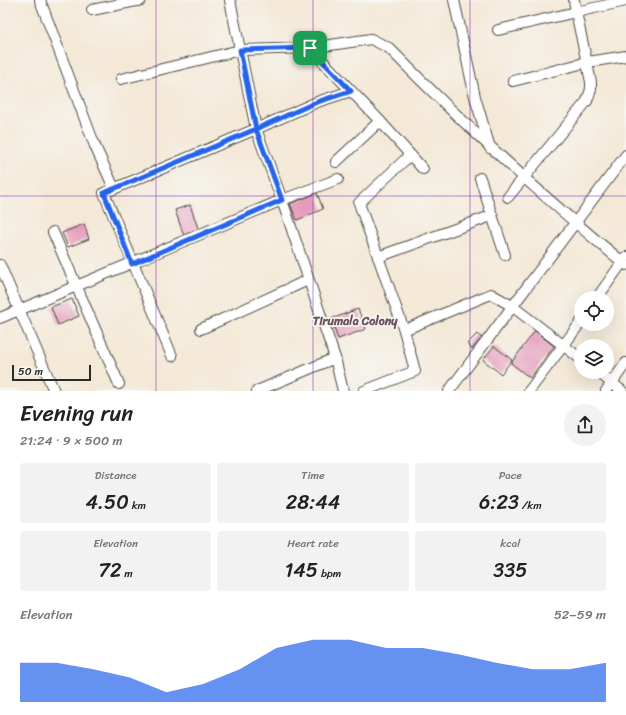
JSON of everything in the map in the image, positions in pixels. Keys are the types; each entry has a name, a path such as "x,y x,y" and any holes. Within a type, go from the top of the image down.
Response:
{"street":[{"path":"40,0 92,139 114,188"},
{"path":"92,10 141,0"},
{"path":"230,0 256,129 282,200 335,358 343,391"},
{"path":"454,0 475,97 490,148"},
{"path":"508,197 587,101 591,89 588,62 574,0"},
{"path":"498,30 626,1"},
{"path":"121,79 240,50 310,48 371,39 381,43 389,48 490,148 575,223 625,261 602,291"},
{"path":"310,48 380,121 423,169"},
{"path":"513,81 588,62 626,56"},
{"path":"172,356 132,264 104,193 317,102 351,91"},
{"path":"336,162 380,121"},
{"path":"364,391 415,371 404,330 359,203 410,155"},
{"path":"449,391 626,155"},
{"path":"480,178 491,216 505,255"},
{"path":"0,318 282,200 338,179"},
{"path":"378,257 491,216"},
{"path":"53,232 120,384"},
{"path":"0,265 18,311 54,391"},
{"path":"201,329 308,280"},
{"path":"404,330 491,294 512,306 574,353"},
{"path":"529,391 575,331"},
{"path":"257,391 335,358"},
{"path":"622,391 609,387 626,363"}],"building":[{"path":"317,193 323,209 297,220 290,204"},
{"path":"190,205 199,231 184,236 175,210"},
{"path":"84,224 89,239 68,247 62,233"},
{"path":"72,299 79,316 58,325 51,307"},
{"path":"358,309 366,329 338,339 331,319"},
{"path":"535,331 554,346 530,378 511,363"},
{"path":"477,334 482,338 472,349 467,344"},
{"path":"494,346 512,360 501,374 483,360"}],"district":[{"name":"Tirumala Colony","path":"355,321"}],"route":[{"path":"310,48 240,50 256,129 104,193 132,264 282,200 256,129 317,102 351,91 310,48"}]}
